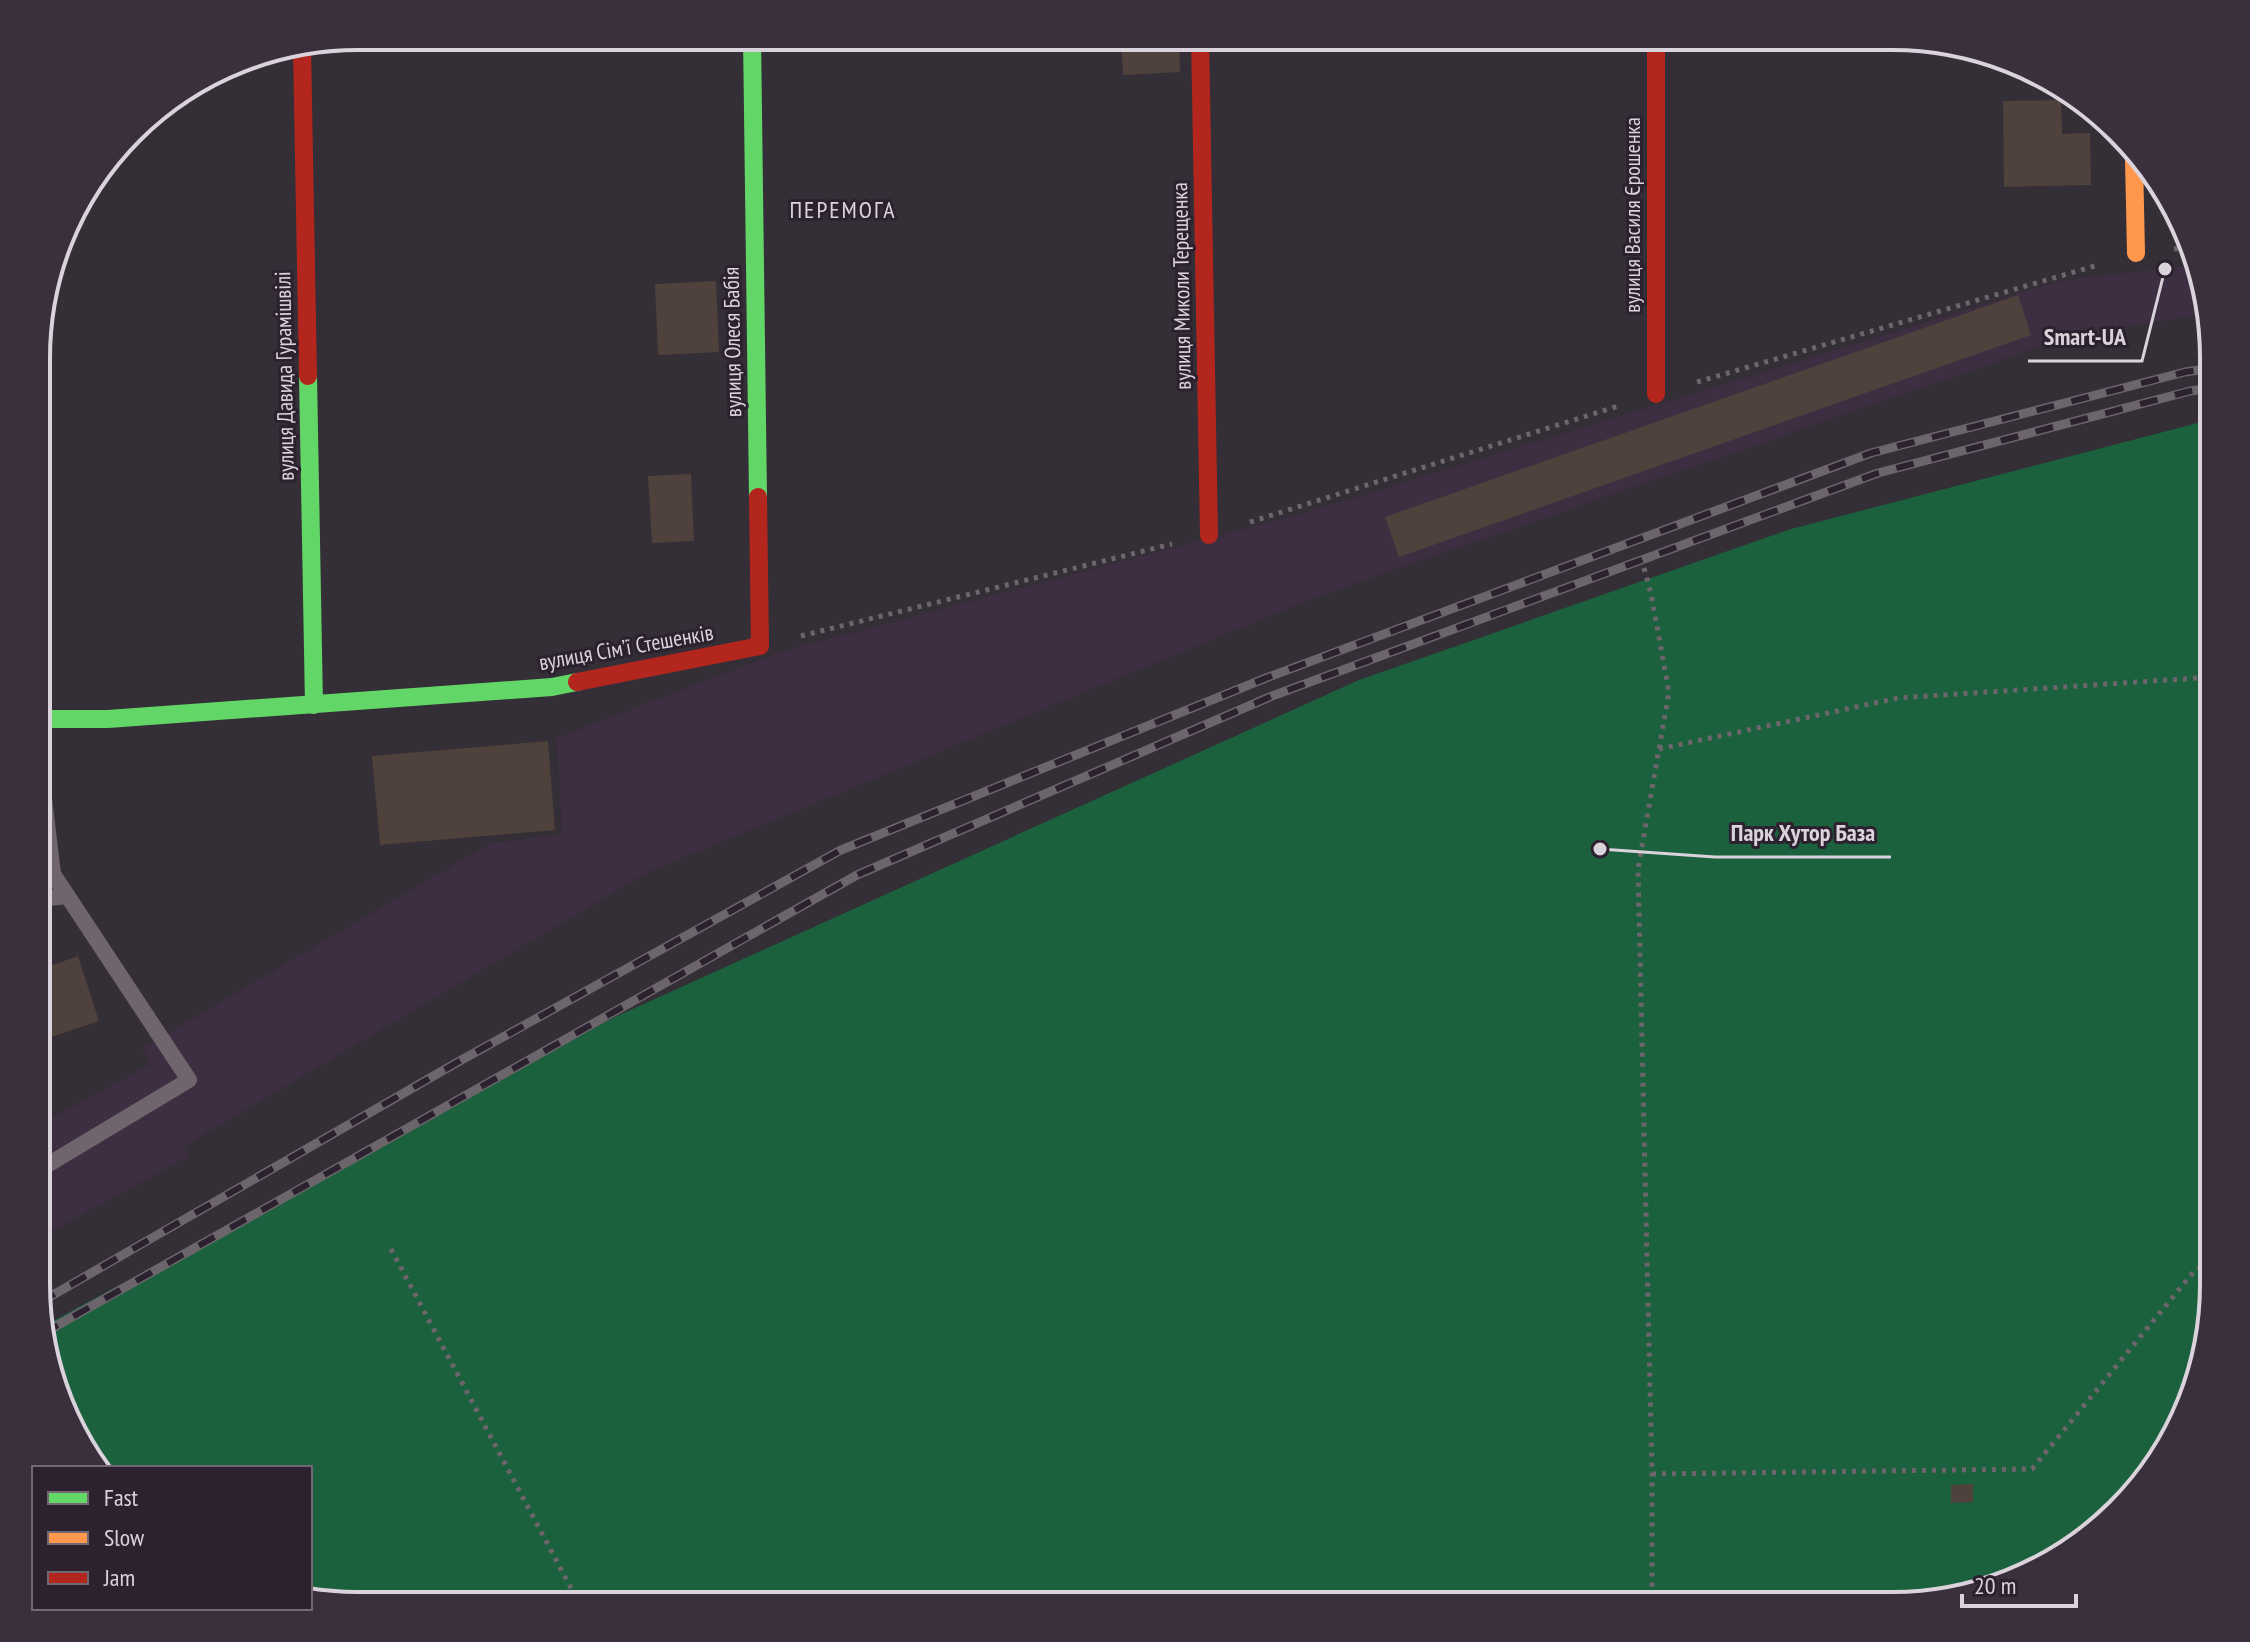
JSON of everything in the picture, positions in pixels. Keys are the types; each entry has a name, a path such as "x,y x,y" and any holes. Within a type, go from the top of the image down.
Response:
{"street":[{"name":"вулиця Олеся Бабія","path":"752,50 760,646"},
{"name":"вулиця Миколи Терещенка","path":"1200,50 1209,535"},
{"name":"вулиця Василя Єрошенка","path":"1656,50 1656,394"},
{"name":"вулиця Давида Гурамішвілі","path":"302,55 314,705"},
{"path":"2134,169 2136,253"},
{"name":"вулиця Сімʼї Стешенків","path":"50,719 108,719 552,687 760,646"}],"lane":[{"path":"50,849 53,874 189,1080 50,1163"},
{"path":"50,898 67,896"}],"path":[{"path":"760,646 1209,535"},
{"path":"1644,568 1669,692 1638,869 1652,1592"},
{"path":"1659,749 1898,698 2200,678"},
{"path":"391,1249 573,1592"},
{"path":"1652,1474 2032,1469 2195,1270 2200,1268"}],"shaded area":[{"path":"2186,266 2197,316 2077,334 1313,598 648,872 184,1146 189,1156 50,1232 50,1119 151,1064 143,1048 491,843 562,835 557,738 780,652 1308,512 2060,281"}],"green space":[{"path":"2200,422 2200,1284 2197,1324 2177,1402 2148,1455 2110,1502 2046,1551 1991,1576 1952,1586 1892,1592 338,1591 312,1588 312,1466 110,1466 91,1438 66,1383 53,1321 615,1017 1359,680 1791,529"}],"building":[{"path":"1122,50 1179,50 1180,72 1123,75"},
{"path":"2003,101 2061,101 2062,134 2090,133 2091,185 2004,187"},
{"path":"716,281 719,352 658,355 655,284"},
{"path":"2018,295 2031,335 1399,557 1385,517"},
{"path":"691,474 694,541 652,543 648,476"},
{"path":"548,741 555,830 380,845 372,756"},
{"path":"78,956 99,1021 50,1037 50,966"},
{"path":"1973,1484 1973,1502 1951,1503 1951,1485"}],"railway":[{"path":"51,1296 456,1063 841,850 1266,678 1871,453 2200,370"},
{"path":"54,1328 857,875 1272,696 1878,473 2200,390"}],"traffic: fast":[{"path":"752,50 758,497"},
{"path":"308,376 314,705"},
{"path":"50,719 108,719 552,687 577,682"}],"traffic: slow":[{"path":"2134,169 2136,253"}],"traffic: jam":[{"path":"1200,50 1209,535"},
{"path":"1656,50 1656,394"},
{"path":"302,55 308,376"},
{"path":"577,682 760,646 758,497"}],"place":[{"name":"Smart-UA","path":"2165,269"},
{"name":"Парк Хутор База","path":"1600,849"}],"district":[{"name":"ПЕРЕМОГА","path":"843,210"}]}
